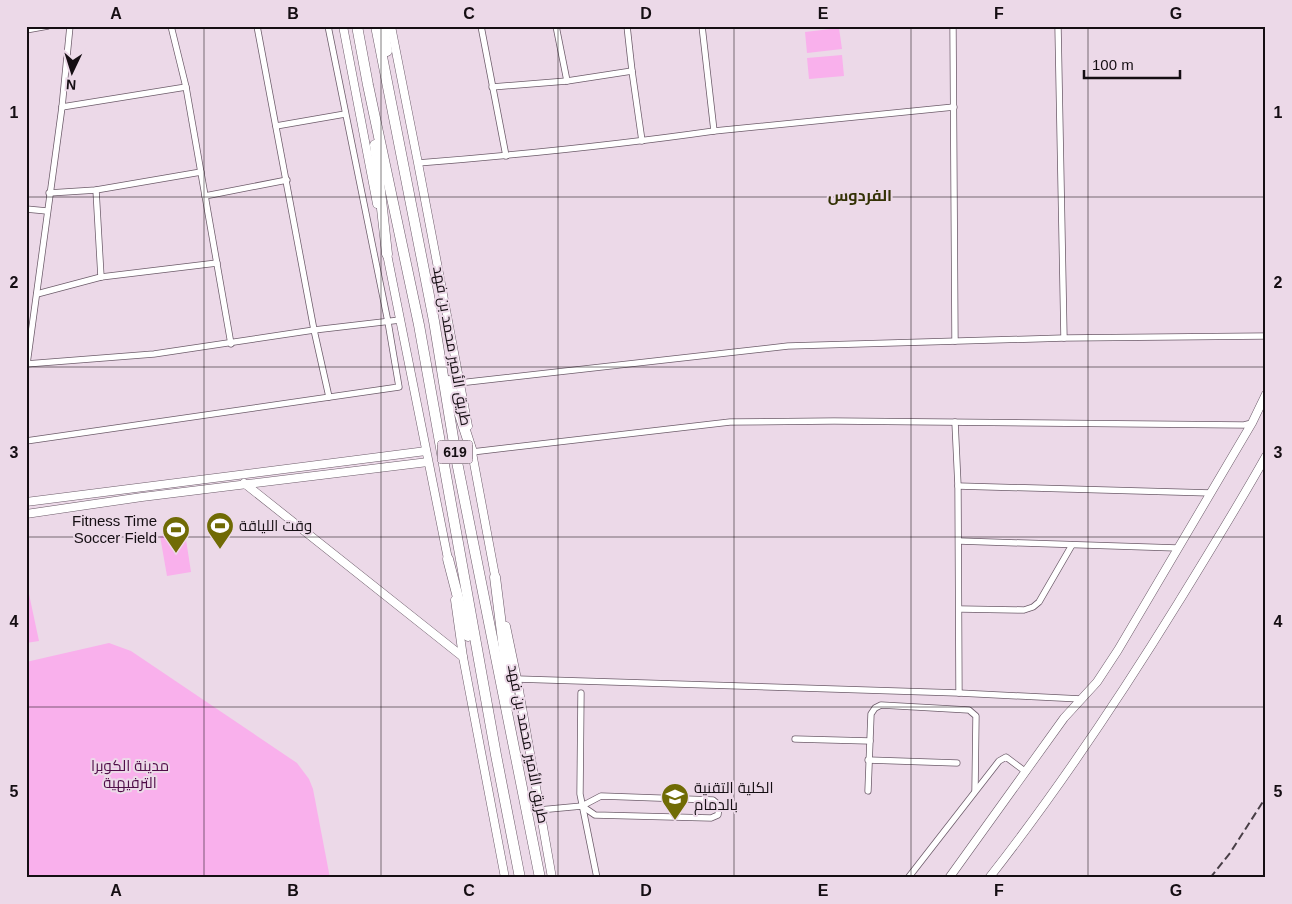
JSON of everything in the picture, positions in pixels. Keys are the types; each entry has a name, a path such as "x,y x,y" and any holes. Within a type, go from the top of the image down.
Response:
{"highway":[{"name":"طريق الأمير محمد بن فهد","path":"357,26 418,326 520,878"},
{"name":"طريق الأمير محمد بن فهد","path":"376,26 434,321 457,462 540,878"},
{"path":"383,26 401,156"},
{"path":"368,85 387,254"},
{"path":"434,321 453,394 472,452"},
{"path":"448,560 479,680 496,756"},
{"path":"495,577 523,792"}],"street":[{"path":"26,30 48,26"},
{"path":"70,26 62,107 27,364 154,354 231,344 314,330 400,320"},
{"path":"171,26 186,87 231,344"},
{"path":"257,26 314,330 329,397"},
{"path":"26,441 399,386 388,322 328,26"},
{"path":"343,26 448,560 463,657 506,878"},
{"path":"390,26 418,163 552,878"},
{"path":"481,26 506,156"},
{"path":"556,26 567,81"},
{"path":"627,26 642,141"},
{"path":"702,26 714,131"},
{"path":"953,26 955,341"},
{"path":"1058,26 1064,338"},
{"path":"492,87 567,81 632,71"},
{"path":"62,107 186,87"},
{"path":"418,163 506,156 714,131 954,107"},
{"path":"276,126 345,114"},
{"path":"49,193 96,190 201,172"},
{"path":"205,196 287,180"},
{"path":"96,190 101,277"},
{"path":"26,209 48,211"},
{"path":"37,294 101,277 217,263"},
{"path":"459,383 788,346 1064,338 1266,336"},
{"path":"949,878 1064,718 1097,682 1118,650 1211,493 1266,394"},
{"path":"472,452 730,422 834,420 1234,424 1252,422"},
{"path":"955,422 959,541 959,693"},
{"path":"26,502 426,451"},
{"path":"989,878 1090,741 1234,514 1266,456"},
{"path":"26,514 428,462"},
{"path":"238,476 245,485 463,657"},
{"path":"958,486 1211,493"},
{"path":"959,541 1177,548"},
{"path":"960,609 1024,610 1033,607 1039,602 1072,544"},
{"path":"516,679 959,693 1081,699"},
{"path":"581,692 580,794 597,878"},
{"path":"868,791 871,714 875,708 881,705 969,710 976,716 975,790"},
{"path":"795,739 870,741"},
{"path":"908,878 999,761 1006,756 1026,772"},
{"path":"868,760 956,763"},
{"path":"539,810 582,806 601,796 713,800 719,805 718,815 711,818 595,815 582,806"}],"green space":[{"path":"839,28 842,49 807,53 805,32"},
{"path":"842,55 844,76 809,79 807,58"},
{"name":"Fitness Time Soccer Field","path":"185,533 191,572 167,576 160,536"},
{"path":"26,580 39,641 26,643"},
{"name":"مدينة الكوبرا الترفيهية","path":"109,643 131,651 297,763 309,779 313,789 330,878 26,878 26,662"}],"railway":[{"path":"1210,878 1230,853 1266,797"}],"place":[{"name":"وقت اللياقة","path":"220,550"},
{"name":"Fitness Time Soccer Field","path":"176,554"},
{"name":"الكلية التقنية بالدمام","path":"675,821"}],"district":[{"name":"الفردوس","path":"860,195"}]}
